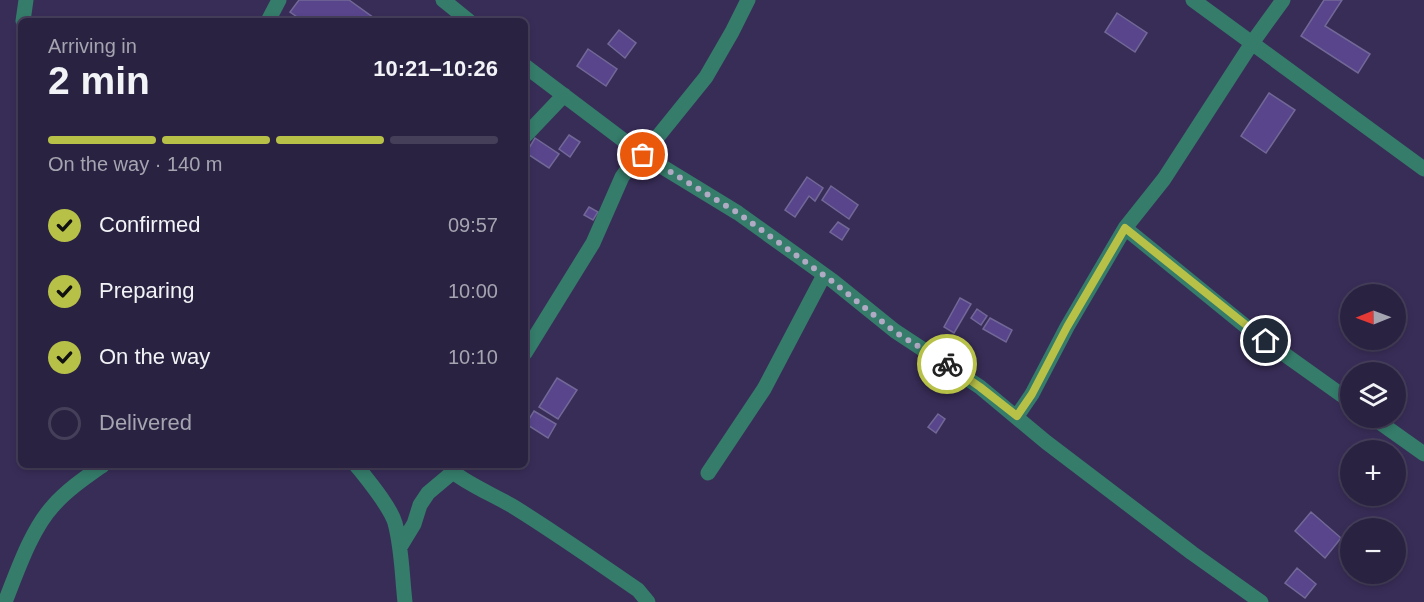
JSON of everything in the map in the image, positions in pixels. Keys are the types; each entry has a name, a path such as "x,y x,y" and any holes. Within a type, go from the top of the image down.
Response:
{"street":[{"path":"23,18 26,0"},
{"path":"270,18 279,0"},
{"path":"443,0 465,18"},
{"path":"528,348 593,243 622,177 633,162 643,155 706,77 748,0"},
{"path":"1193,0 1424,169"},
{"path":"1017,416 1032,394 1067,327 1125,228 1164,179 1252,43 1283,0"},
{"path":"528,68 643,155 738,213 824,275 895,332 980,387 1046,442 1192,553 1261,602"},
{"path":"528,133 564,95"},
{"path":"1125,228 1249,329 1340,394"},
{"path":"708,473 764,389 824,275"},
{"path":"1387,428 1424,454"},
{"path":"4,602 28,545 52,507 100,468"},
{"path":"358,468 394,521 400,547 405,602"},
{"path":"400,547 414,524 420,505 428,493 456,468 461,478 548,528 638,590 648,602"}],"building":[{"path":"299,0 349,0 374,18 299,18 290,12"},
{"path":"1324,0 1342,0 1325,26 1370,54 1358,73 1301,36"},
{"path":"1117,13 1147,33 1135,52 1105,32"},
{"path":"619,30 636,43 625,58 608,44"},
{"path":"588,49 617,69 606,86 577,66"},
{"path":"1269,93 1295,110 1266,153 1241,136"},
{"path":"569,135 580,142 570,157 559,149"},
{"path":"535,138 559,154 549,168 528,154 528,150"},
{"path":"807,177 823,188 815,201 809,196 795,217 785,210"},
{"path":"831,186 858,205 849,219 822,200"},
{"path":"589,207 598,212 593,220 584,215"},
{"path":"838,222 849,229 842,240 830,232"},
{"path":"960,298 971,304 954,333 944,327"},
{"path":"977,309 987,316 981,325 971,318"},
{"path":"990,318 1012,330 1006,342 983,329"},
{"path":"557,378 577,390 558,419 539,407"},
{"path":"534,411 556,424 548,438 528,425"},
{"path":"938,414 945,419 936,433 928,427"},
{"path":"1311,512 1340,539 1325,558 1295,531"},
{"path":"1297,568 1316,584 1305,598 1285,583"}],"way so far":[{"path":"643,155 738,213 833,282 895,332 947,364"}],"route":[{"path":"947,364 1017,416 1032,394 1067,327 1125,228 1266,341"}]}
